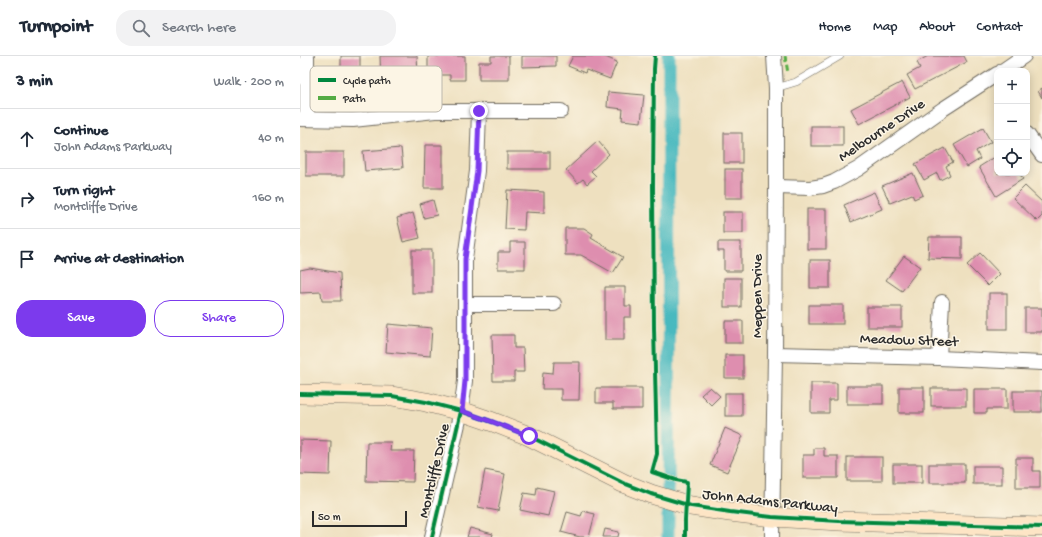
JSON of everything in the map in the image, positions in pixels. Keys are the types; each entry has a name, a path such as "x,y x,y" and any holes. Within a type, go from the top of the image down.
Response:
{"street":[{"path":"308,56 303,119 353,120 426,112"},
{"name":"Meppen Drive","path":"772,537 776,187 776,88 774,56"},
{"name":"Melbourne Drive","path":"1008,68 1024,56"},
{"name":"Melbourne Drive","path":"776,187 810,188 823,186 834,182 858,169 943,109 994,77"},
{"path":"442,111 561,111"},
{"name":"Montcliffe Drive","path":"432,537 462,411 465,381 465,259 477,171 479,111"},
{"path":"1030,138 1042,155"},
{"path":"939,358 942,302"},
{"path":"464,304 554,304"},
{"name":"Meadow Street","path":"775,354 939,358 1042,363"},
{"name":"John Adams Parkway","path":"300,394 392,396 426,402 462,411 529,436 623,483 691,506 772,517 839,521 1042,527"}],"lane":[{"path":"776,88 796,82 840,56"}],"building":[{"path":"341,56 360,56 360,66 341,66"},
{"path":"380,56 417,56 418,66 380,66"},
{"path":"428,56 465,56 465,80 450,80 450,75 442,75 442,66 428,66"},
{"path":"491,56 509,56 509,80 479,80 479,62 491,62"},
{"path":"522,56 556,56 556,66 522,67"},
{"path":"573,56 603,56 617,62 610,79 586,70 585,73 568,66"},
{"path":"928,56 964,56 967,62 915,89 907,75 920,68 917,62"},
{"path":"902,82 910,97 859,124 851,109"},
{"path":"1042,88 1042,98 1038,91"},
{"path":"608,92 644,95 641,122 622,120 623,109 607,107"},
{"path":"811,126 843,126 843,146 811,146"},
{"path":"983,128 991,142 976,151 980,159 967,167 954,145"},
{"path":"724,133 742,133 742,163 724,163"},
{"path":"598,141 609,154 591,171 596,176 587,184 583,179 578,183 566,170"},
{"path":"425,145 443,145 443,188 424,188"},
{"path":"401,148 403,168 365,171 363,151"},
{"path":"945,148 953,162 946,166 950,175 940,180 937,173 924,180 915,164"},
{"path":"306,152 344,152 344,176 306,176"},
{"path":"507,152 550,152 550,169 507,169"},
{"path":"994,158 994,176 1021,176 1023,179 996,196 979,167"},
{"path":"725,169 742,169 742,198 725,198"},
{"path":"913,173 923,195 914,199 912,194 890,203 882,186"},
{"path":"1025,186 1042,202 1042,216 1037,221 1013,198"},
{"path":"507,190 544,192 544,213 525,212 524,230 505,229"},
{"path":"874,192 882,209 851,222 844,205"},
{"path":"433,200 437,215 424,218 420,204"},
{"path":"807,209 826,209 826,249 807,249"},
{"path":"723,212 743,212 743,233 723,233"},
{"path":"413,213 420,238 403,242 397,218"},
{"path":"565,228 584,228 593,234 591,238 623,257 613,273 581,255 565,255"},
{"path":"929,237 962,237 962,259 928,258"},
{"path":"510,242 525,242 525,269 498,269 498,252 510,252"},
{"path":"718,242 741,242 741,271 724,271 724,251 718,251"},
{"path":"412,250 432,250 432,293 412,293"},
{"path":"980,253 1000,274 988,286 967,265"},
{"path":"904,256 920,267 902,291 886,280"},
{"path":"810,260 830,260 830,288 810,288"},
{"path":"310,268 340,273 341,301 322,301 321,292 300,293 300,270"},
{"path":"724,278 741,278 741,307 724,307"},
{"path":"605,287 625,287 625,306 631,306 631,317 624,317 624,340 605,340"},
{"path":"989,293 1007,293 1007,329 989,329"},
{"path":"809,305 843,305 843,324 809,324"},
{"path":"867,307 902,307 902,327 867,327"},
{"path":"1025,308 1042,308 1042,332 1025,332"},
{"path":"725,321 743,321 743,343 725,343"},
{"path":"388,324 432,328 430,356 386,352"},
{"path":"492,335 514,335 514,348 523,348 524,372 514,372 514,381 493,381"},
{"path":"725,355 743,355 743,378 725,378"},
{"path":"554,362 580,362 579,400 561,400 561,389 542,389 543,372 553,373"},
{"path":"811,383 837,383 837,400 829,400 829,413 811,413"},
{"path":"847,386 883,386 883,404 847,404"},
{"path":"710,387 720,396 711,405 701,395"},
{"path":"899,387 924,387 924,413 899,413"},
{"path":"596,388 642,388 642,409 613,409 613,403 596,403"},
{"path":"931,388 966,388 966,406 931,406"},
{"path":"974,389 1007,389 1007,409 987,409 987,413 974,413"},
{"path":"1013,391 1042,391 1042,412 1013,412"},
{"path":"725,393 742,393 742,416 725,416"},
{"path":"725,428 743,436 727,472 710,465"},
{"path":"300,440 331,441 330,475 300,474"},
{"path":"367,442 391,442 390,451 414,451 413,482 366,481"},
{"path":"814,448 824,448 824,456 838,456 838,478 803,478 803,455 814,455"},
{"path":"847,457 882,457 882,481 847,481"},
{"path":"1016,458 1033,458 1033,471 1040,471 1040,488 1016,488"},
{"path":"893,464 922,464 922,483 893,483"},
{"path":"929,464 965,464 965,483 929,483"},
{"path":"973,466 1002,466 1002,484 973,484"},
{"path":"485,470 505,474 498,511 478,507"},
{"path":"537,487 554,491 548,516 520,510 524,493 536,495"},
{"path":"583,511 595,514 589,537 580,537 561,532 567,512 581,516"},
{"path":"470,528 493,534 492,537 467,537"},
{"path":"605,529 619,532 618,537 603,537"}],"waterway":[{"path":"668,537 669,56"}],"marked path":[{"path":"785,56 788,73"}],"cycle path":[{"path":"655,56 653,186 657,454 652,472 687,482 685,537"},
{"path":"300,394 392,396 426,402 461,411 529,436 623,483 651,494 691,506 772,517 839,521 1042,527"},
{"path":"432,537 461,411"}],"route":[{"path":"479,111 477,171 465,259 465,381 462,411 529,436"}]}
